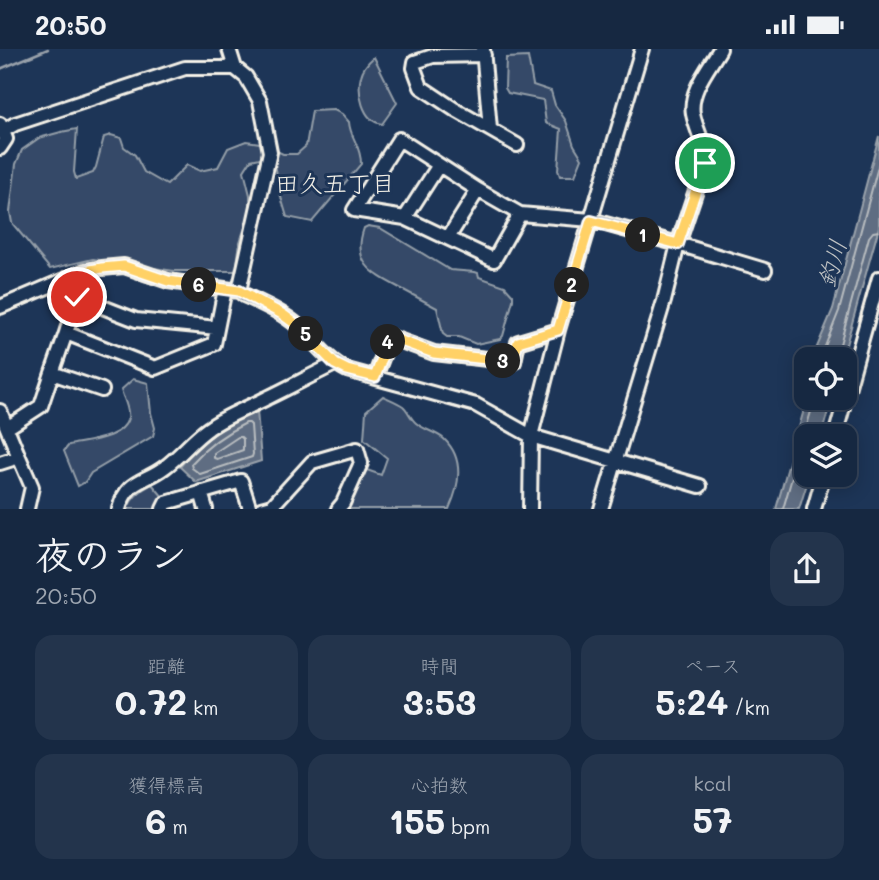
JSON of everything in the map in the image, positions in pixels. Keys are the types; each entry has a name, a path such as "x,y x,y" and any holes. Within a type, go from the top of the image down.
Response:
{"street":[{"path":"530,509 531,436 558,330 642,49"},
{"path":"601,509 664,301 678,244 705,163 705,149 693,113 694,93 720,49"},
{"path":"490,129 483,52 433,56 415,62 414,68 421,87 454,109 517,145"},
{"path":"0,148 6,139 2,127 184,68 233,55 260,101 270,152 239,291"},
{"path":"520,214 494,260 405,218 354,211 399,139 520,214 591,221 765,270"},
{"path":"405,218 439,165"},
{"path":"448,238 478,190"},
{"path":"0,307 85,271 124,266 168,281 239,291 282,314 297,325 335,364 347,370 476,405 531,436 700,486"},
{"path":"7,428 41,406 85,271"},
{"path":"838,424 879,278"},
{"path":"66,333 155,368 214,344 225,289"},
{"path":"77,297 136,320 217,328"},
{"path":"375,377 390,337 434,353 513,362 518,342 558,330"},
{"path":"119,509 130,488 166,466 210,427 335,364"},
{"path":"52,373 102,390"},
{"path":"0,411 32,487 27,509"},
{"path":"261,509 272,506 312,461 357,449 361,463 338,509"},
{"path":"0,463 19,457"},
{"path":"163,509 166,503 242,481 250,509"},
{"path":"814,509 820,487"},
{"path":"201,492 206,509"}],"shaded area":[{"path":"374,57 397,103 382,124 375,122 366,112 361,97 362,73"},
{"path":"528,57 533,85 551,91 555,105 566,121 574,145 582,158 575,176 560,176 558,170 561,129 546,123 543,100 508,93 505,88 506,58"},
{"path":"334,110 349,122 361,164 312,222 287,217 275,164 260,158 251,160 244,171 250,195 250,212 240,242 236,271 174,271 93,259 50,269 12,223 10,212 16,164 22,150 39,138 77,129 74,172 76,179 93,173 104,137 111,135 121,138 124,147 135,155 144,172 167,185 187,165 200,171 218,167 228,148 246,141 260,143 283,154 297,154 306,146 312,111"},
{"path":"364,228 380,228 450,270 475,272 479,277 505,286 513,295 513,300 503,336 476,344 443,334 437,308 380,277 366,265 360,250"},
{"path":"133,379 148,383 155,428 153,436 91,473 85,482 78,486 64,451 69,445 112,435 125,425 128,411 121,390"},
{"path":"383,396 403,406 416,423 444,439 451,447 458,464 458,482 449,509 342,509 364,469 381,475 387,458 364,439 366,411"},
{"path":"152,484 163,497 157,509 127,509 137,494"}],"water":[{"path":"879,136 879,227 845,347 817,347 833,309"},
{"path":"257,410 261,461 196,482 180,467 197,448 215,434"},
{"path":"804,410 828,410 824,424 800,424"},
{"path":"794,445 794,487 806,487 799,509 776,509"}],"waterway":[{"path":"0,69 48,49"}],"district":[{"name":"田久五丁目","path":"335,182"}],"route":[{"path":"77,297 85,271 124,266 168,281 239,291 297,325 335,364 375,377 390,337 434,353 513,362 518,342 558,330 591,221 678,244 705,163"}],"water label":[{"name":"釣川","path":"831,263"}]}
